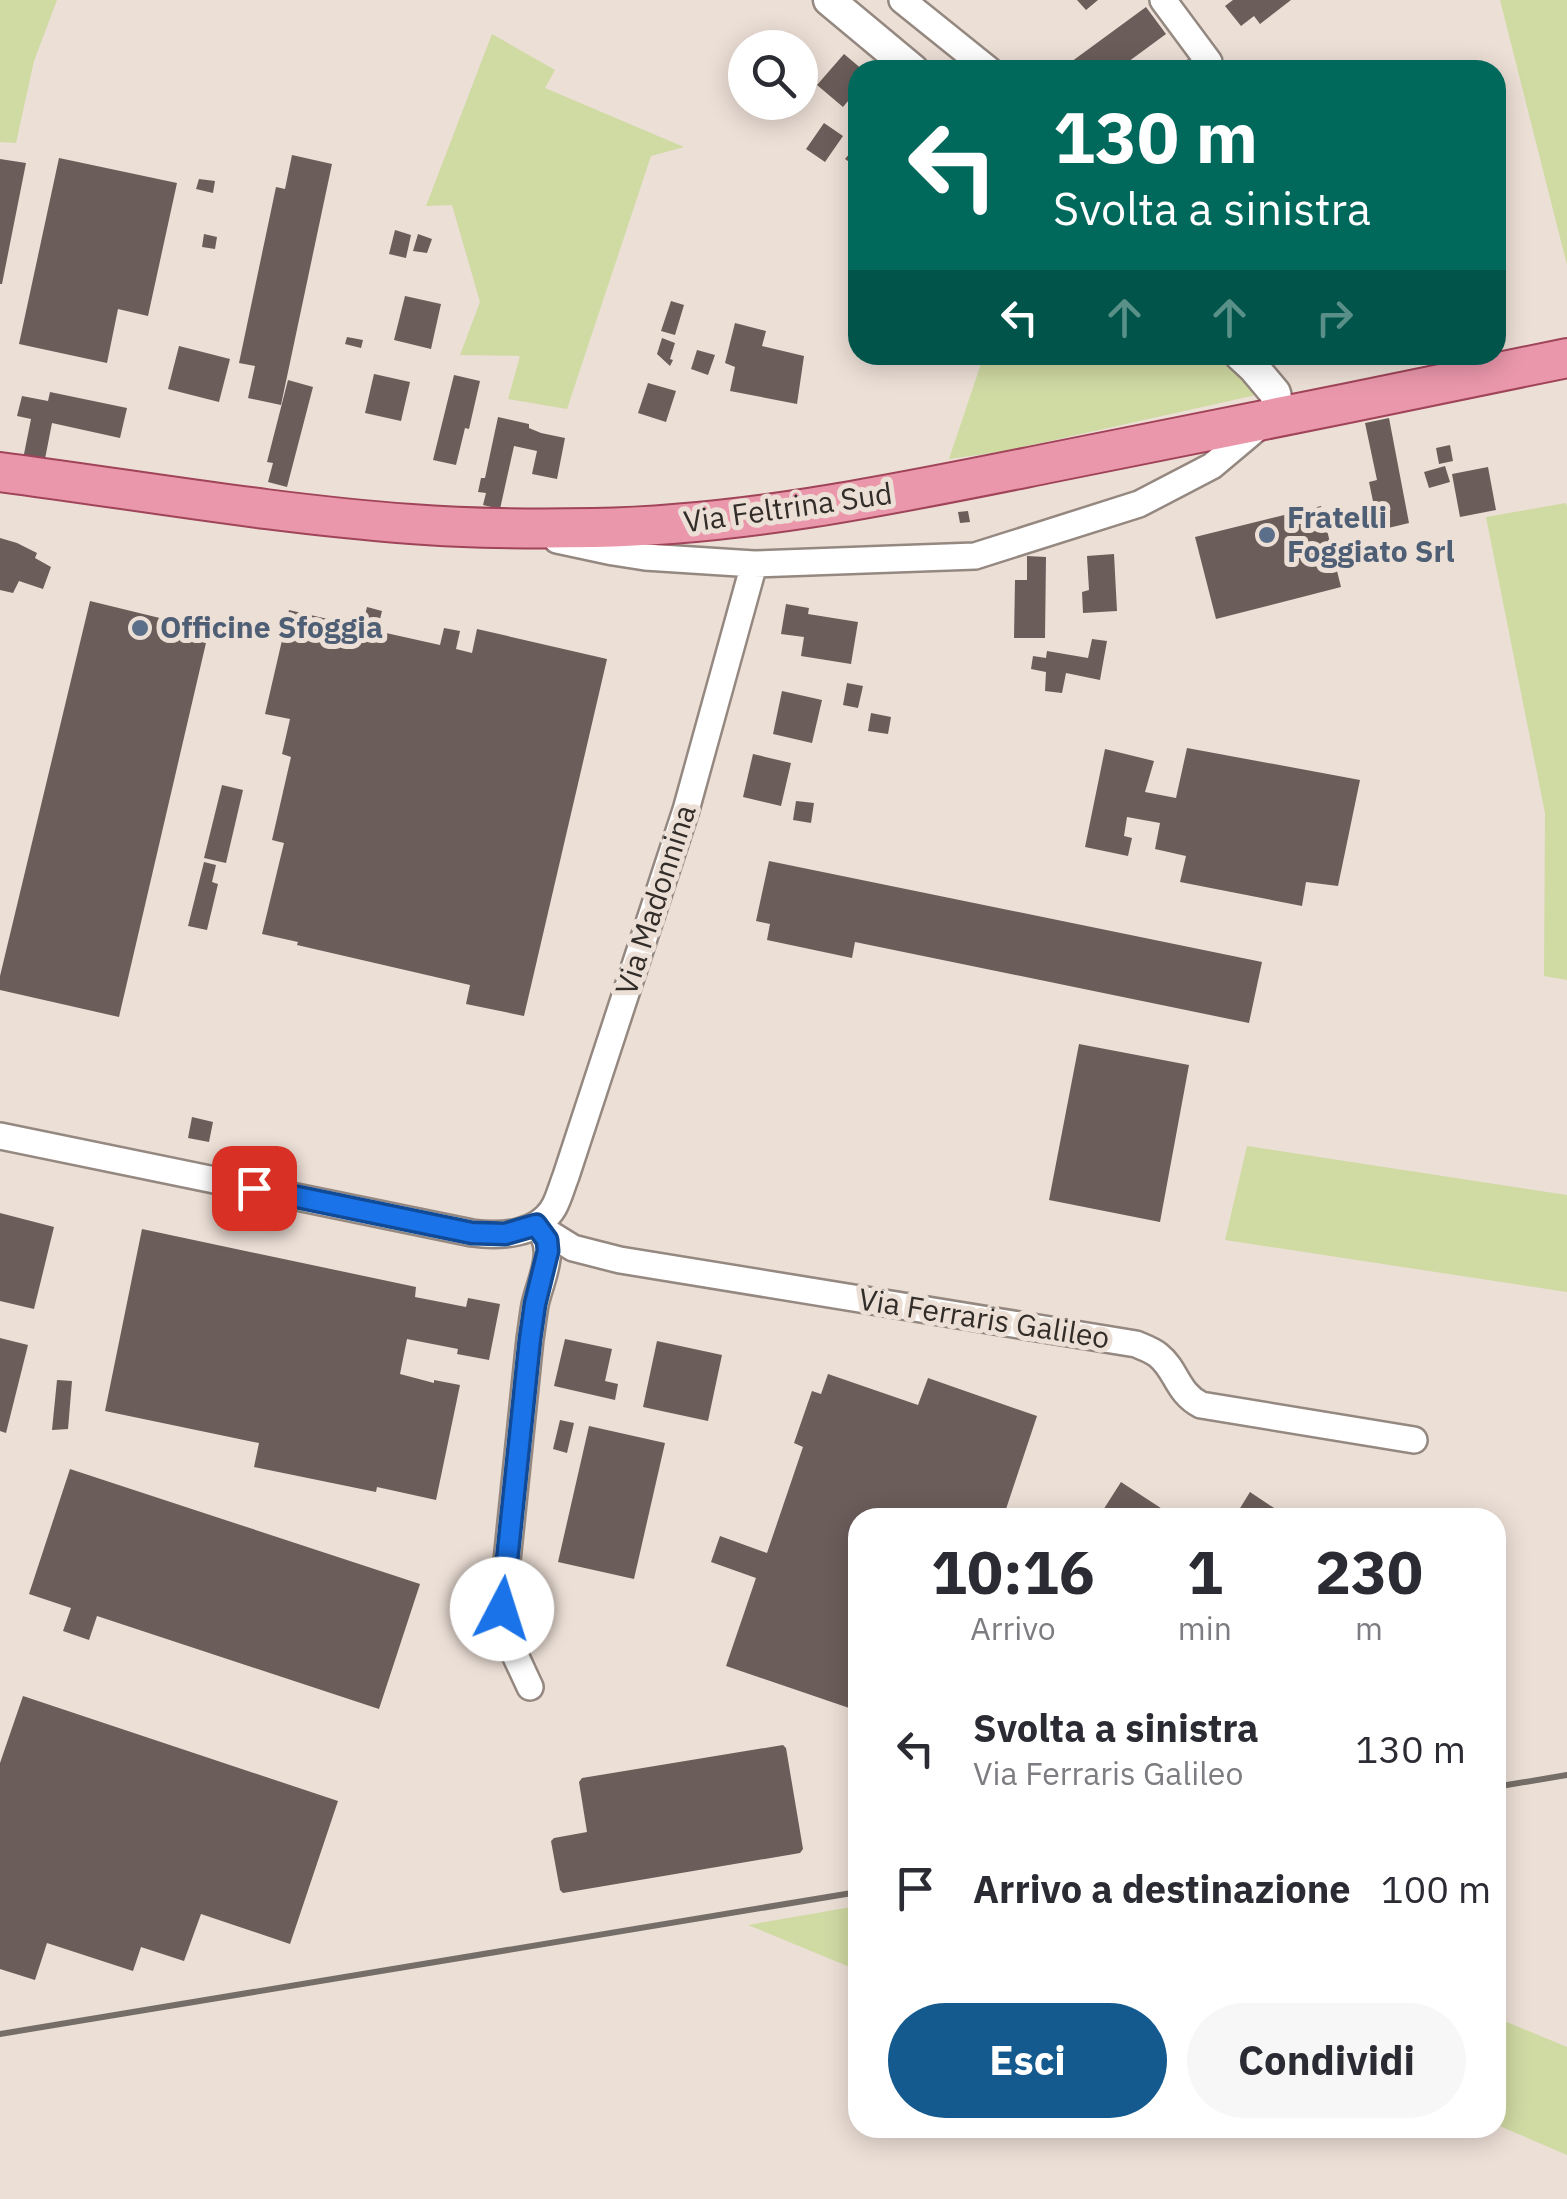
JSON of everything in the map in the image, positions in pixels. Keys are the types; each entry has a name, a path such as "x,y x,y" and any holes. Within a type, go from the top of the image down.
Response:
{"main road":[{"name":"Via Feltrina Sud","path":"0,472 362,520 513,528 666,525 812,508 1272,420 1567,358"}],"street":[{"path":"829,0 901,60"},
{"path":"902,0 977,60"},
{"path":"1163,0 1208,60"},
{"path":"513,528 645,557 754,564 975,556 1140,504 1212,466 1272,420 1276,394 1254,365"},
{"name":"Via Madonnina","path":"536,1225 553,1208 566,1176 686,810 754,564"},
{"path":"0,1136 472,1233 505,1234 536,1225 547,1240 548,1251 530,1339 502,1609 510,1644 530,1687"},
{"name":"Via Ferraris Galileo","path":"536,1225 572,1248 620,1260 1136,1344 1157,1354 1184,1393 1201,1406 1414,1440"}],"green space":[{"path":"0,0 57,0 34,61 16,143 0,142"},
{"path":"1500,0 1567,0 1567,265"},
{"path":"492,34 555,70 545,88 684,147 651,156 567,409 508,399 520,356 460,355 480,302 452,205 426,206"},
{"path":"981,365 1242,365 1274,391 1000,452 949,459"},
{"path":"1566,503 1567,980 1544,976 1545,813 1486,517"},
{"path":"1247,1146 1567,1195 1567,1292 1225,1240"},
{"path":"848,1908 848,1966 748,1925"},
{"path":"1506,2022 1567,2047 1567,2155 1506,2129"}],"building":[{"path":"1077,0 1098,0 1086,10"},
{"path":"1233,0 1291,0 1260,24 1254,16 1241,26 1225,6"},
{"path":"1146,7 1166,34 1131,60 1074,60"},
{"path":"844,54 851,60 848,60 848,101 843,107 818,84"},
{"path":"824,123 843,136 825,162 806,149"},
{"path":"292,155 332,164 281,405 248,398 255,366 239,363 276,187 285,189"},
{"path":"59,158 177,183 148,316 118,309 107,363 19,344"},
{"path":"0,159 26,163 2,284 0,284"},
{"path":"199,179 215,181 213,193 196,189"},
{"path":"395,230 411,235 406,258 389,254"},
{"path":"204,234 217,237 215,249 202,247"},
{"path":"418,234 432,239 427,253 413,251"},
{"path":"405,296 441,304 431,349 394,340"},
{"path":"671,301 684,305 675,335 661,331"},
{"path":"735,323 766,331 762,346 804,356 797,404 730,391 735,367 725,363"},
{"path":"347,337 363,340 361,348 345,344"},
{"path":"662,338 675,343 670,366 657,354"},
{"path":"179,346 230,359 219,402 168,389"},
{"path":"697,350 715,355 708,375 691,369"},
{"path":"374,374 410,382 401,421 365,413"},
{"path":"454,375 480,381 456,465 433,460"},
{"path":"288,380 313,387 287,487 268,482 273,463 267,462"},
{"path":"648,383 676,391 666,422 638,413"},
{"path":"50,392 127,408 120,438 52,423 44,464 23,459 31,419 17,416 22,396 48,401"},
{"path":"498,417 565,438 557,479 532,474 537,451 514,446 500,509 483,505 486,493 478,492 481,478 485,478"},
{"path":"1389,418 1409,523 1384,529 1380,505 1374,506 1369,482 1377,480 1365,423"},
{"path":"1450,445 1453,461 1439,464 1436,448"},
{"path":"1445,466 1450,482 1429,488 1424,472"},
{"path":"1488,467 1496,510 1460,517 1452,474"},
{"path":"1321,506 1341,587 1216,619 1195,537"},
{"path":"968,511 970,522 960,523 958,512"},
{"path":"0,538 37,553 35,558 51,567 43,589 19,581 13,593 0,590"},
{"path":"1114,554 1117,611 1083,613 1082,592 1089,590 1087,556"},
{"path":"1027,556 1046,557 1045,638 1014,638 1015,580 1027,580"},
{"path":"90,601 209,630 119,1017 0,990 0,976"},
{"path":"786,604 809,608 808,614 858,622 851,664 801,656 804,637 781,634"},
{"path":"367,607 382,611 377,631 440,645 444,628 460,631 456,649 472,653 477,629 607,659 524,1016 466,1004 470,985 262,934 284,843 272,840 291,757 282,754 290,719 265,714 289,610 362,627"},
{"path":"1092,639 1107,641 1100,680 1066,673 1062,693 1045,691 1046,672 1031,669 1033,656 1046,658 1047,651 1088,658"},
{"path":"847,683 863,686 858,708 843,705"},
{"path":"782,691 822,700 812,743 773,734"},
{"path":"871,713 891,717 888,734 868,731"},
{"path":"1187,748 1360,780 1338,886 1306,882 1302,906 1180,882 1186,856 1155,849 1160,823 1127,817 1124,836 1132,838 1128,856 1085,847 1105,749 1154,761 1145,792 1176,798"},
{"path":"753,754 791,763 781,806 743,797"},
{"path":"222,785 243,790 226,863 204,858"},
{"path":"796,801 814,803 811,823 793,820"},
{"path":"769,861 1262,962 1249,1023 855,942 852,958 767,940 770,924 756,921"},
{"path":"204,862 216,865 212,882 218,884 207,930 188,926"},
{"path":"1079,1044 1189,1065 1160,1222 1049,1200"},
{"path":"192,1117 213,1122 209,1142 188,1138"},
{"path":"0,1213 54,1227 34,1309 0,1301"},
{"path":"142,1229 416,1287 415,1297 466,1307 468,1298 500,1304 489,1360 407,1339 400,1374 460,1385 436,1500 254,1467 259,1443 105,1411"},
{"path":"0,1338 28,1345 6,1433 0,1431"},
{"path":"565,1339 612,1349 605,1381 618,1384 615,1400 554,1386"},
{"path":"657,1341 722,1355 708,1421 643,1407"},
{"path":"828,1374 918,1405 928,1378 1037,1416 1006,1508 848,1508 848,1708 726,1666 756,1578 711,1562 720,1536 767,1553 803,1447 794,1443 812,1391 821,1394"},
{"path":"57,1380 72,1381 68,1429 52,1430"},
{"path":"560,1420 574,1423 567,1453 553,1449"},
{"path":"589,1426 665,1443 634,1579 558,1562"},
{"path":"70,1469 420,1584 379,1709 97,1616 89,1640 63,1631 71,1608 29,1594"},
{"path":"1121,1482 1161,1508 1104,1508"},
{"path":"1250,1492 1274,1508 1240,1508"},
{"path":"23,1696 338,1801 290,1944 201,1914 184,1961 141,1947 133,1971 47,1943 35,1980 0,1969 0,1763"},
{"path":"783,1745 803,1849 800,1853 563,1893 560,1890 551,1841 587,1832 579,1782 582,1778"}],"railway":[{"path":"1506,1785 1567,1775"},
{"path":"0,2034 848,1894"}],"place":[{"name":"Fratelli Foggiato Srl","path":"1267,535"},
{"name":"Officine Sfoggia","path":"140,628"}],"route":[{"path":"254,1188 484,1235 516,1233 536,1225 547,1240 547,1261 530,1339 502,1609"}]}
